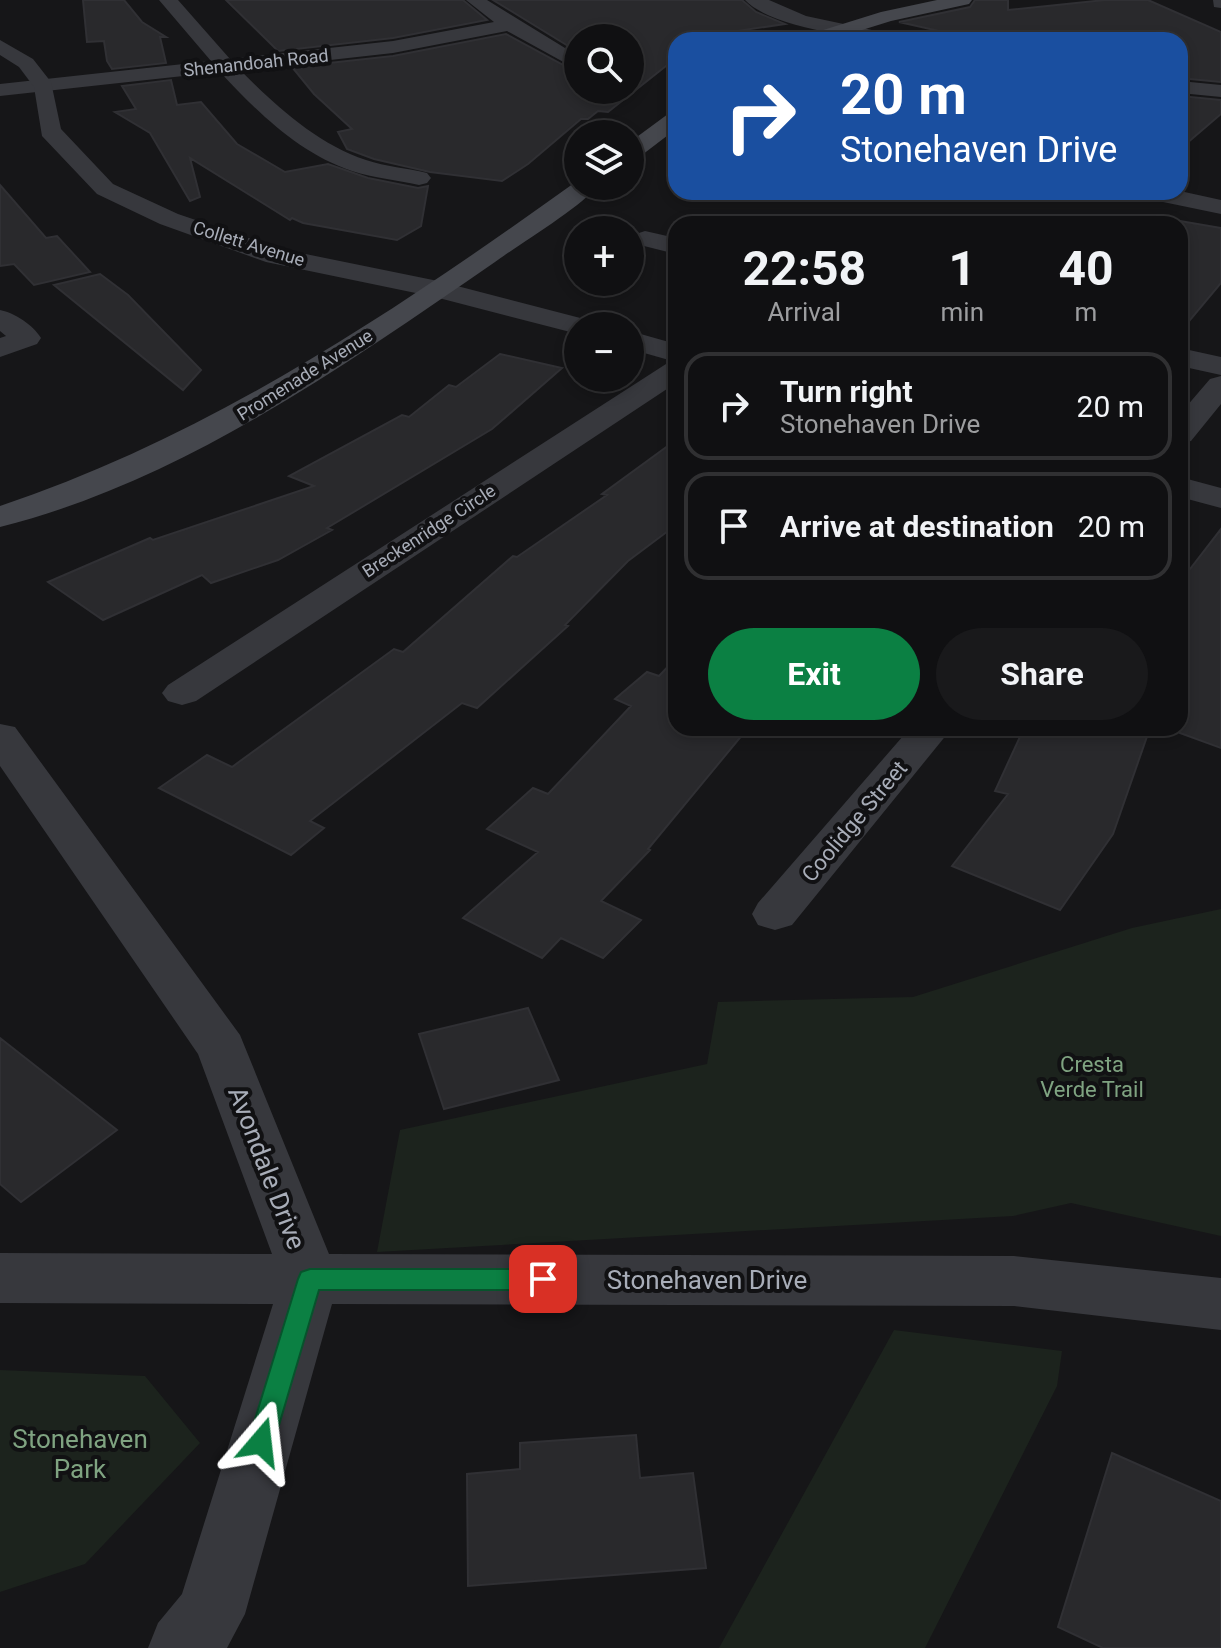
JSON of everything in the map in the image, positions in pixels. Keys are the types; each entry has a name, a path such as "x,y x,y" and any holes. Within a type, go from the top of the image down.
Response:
{"main road":[{"path":"831,32 963,0"},
{"path":"644,143 668,125"},
{"name":"Promenade Avenue","path":"0,517 86,487 250,412 438,289 565,200"}],"street":[{"path":"168,0 247,90 314,144 354,164 419,178"},
{"path":"475,0 510,25 564,56"},
{"path":"754,0 801,20 854,32"},
{"name":"Shenandoah Road","path":"0,90 228,68 393,47 510,25"},
{"path":"0,46 26,63 44,86"},
{"name":"Collett Avenue","path":"44,86 50,131 105,189 169,219 275,256 438,289 564,322"},
{"path":"1188,88 1221,91"},
{"path":"1186,200 1221,207"},
{"path":"645,239 668,244"},
{"path":"0,318 27,338 0,348"},
{"path":"644,344 668,351"},
{"path":"1188,359 1221,366"},
{"name":"Breckenridge Circle","path":"182,693 668,375"},
{"path":"1188,424 1221,385"},
{"path":"1188,489 1221,498"},
{"name":"Avondale Drive","path":"0,736 222,1048 310,1279"},
{"name":"Coolidge Street","path":"775,914 925,736"},
{"name":"Stonehaven Drive","path":"0,1278 1014,1281 1221,1304"},
{"path":"183,1648 210,1614 310,1279"}],"green space":[{"name":"Cresta Verde Trail","path":"1221,909 1221,1236 1071,1203 1013,1216 377,1252 400,1130 707,1064 718,1002 913,997 1132,928"},
{"path":"894,1330 1062,1351 1057,1386 925,1648 719,1648"},
{"name":"Stonehaven Park","path":"0,1370 145,1376 200,1443 85,1564 0,1592"}],"building":[{"path":"83,0 124,0 142,22 166,37 160,37 166,63 112,69 107,61 104,41 87,42"},
{"path":"226,0 463,0 487,20 393,38 278,51"},
{"path":"493,0 742,0 756,12 785,24 730,32 668,32 668,64 644,83 644,24 564,24 564,43"},
{"path":"975,0 1008,0 1008,10 1105,0 1148,0 1221,32 1221,82 1188,79 1188,32 943,32 899,22 970,7"},
{"path":"506,34 564,65 564,104 618,104 608,112 598,111 588,119 564,120 564,133 502,181 430,172 374,159 347,149 338,132 352,129 314,94 292,67 393,56"},
{"path":"171,80 177,105 201,102 237,144 285,172 328,164 368,178 418,188 428,186 421,226 397,240 290,220 190,158 200,197 190,201 150,133 115,112 136,109 122,86"},
{"path":"1188,97 1221,100 1221,114 1188,142"},
{"path":"0,185 46,238 57,236 90,272 34,285 14,264 0,266"},
{"path":"1188,222 1221,228 1221,283 1188,322"},
{"path":"100,274 128,295 201,370 183,390 54,285"},
{"path":"500,354 562,368 492,429 327,528 332,530 278,560 211,583 202,575 103,620 48,582 150,538 153,540 314,486 289,476 402,415 409,417 449,385 456,387"},
{"path":"668,446 668,531 628,561 565,625 568,626 477,708 462,703 310,821 324,828 291,855 159,788 207,755 232,767 394,649 403,652 513,556 517,557 607,495 602,494"},
{"path":"1221,529 1221,748 1188,736 1188,572"},
{"path":"668,666 668,736 741,736 650,850 601,901 641,920 603,958 561,938 542,958 463,918 538,852 487,829 533,788 548,794 631,706 615,699 647,672 659,676"},
{"path":"1020,736 1147,736 1113,834 1060,910 952,866 1008,794 995,791"},
{"path":"528,1008 559,1080 444,1109 419,1034"},
{"path":"0,1038 117,1130 21,1202 0,1184"},
{"path":"636,1435 640,1478 693,1473 706,1568 468,1586 467,1474 520,1469 520,1443"},
{"path":"1112,1453 1221,1501 1221,1648 1103,1648 1058,1627"}],"route":[{"path":"261,1442 310,1279 543,1279"}]}
